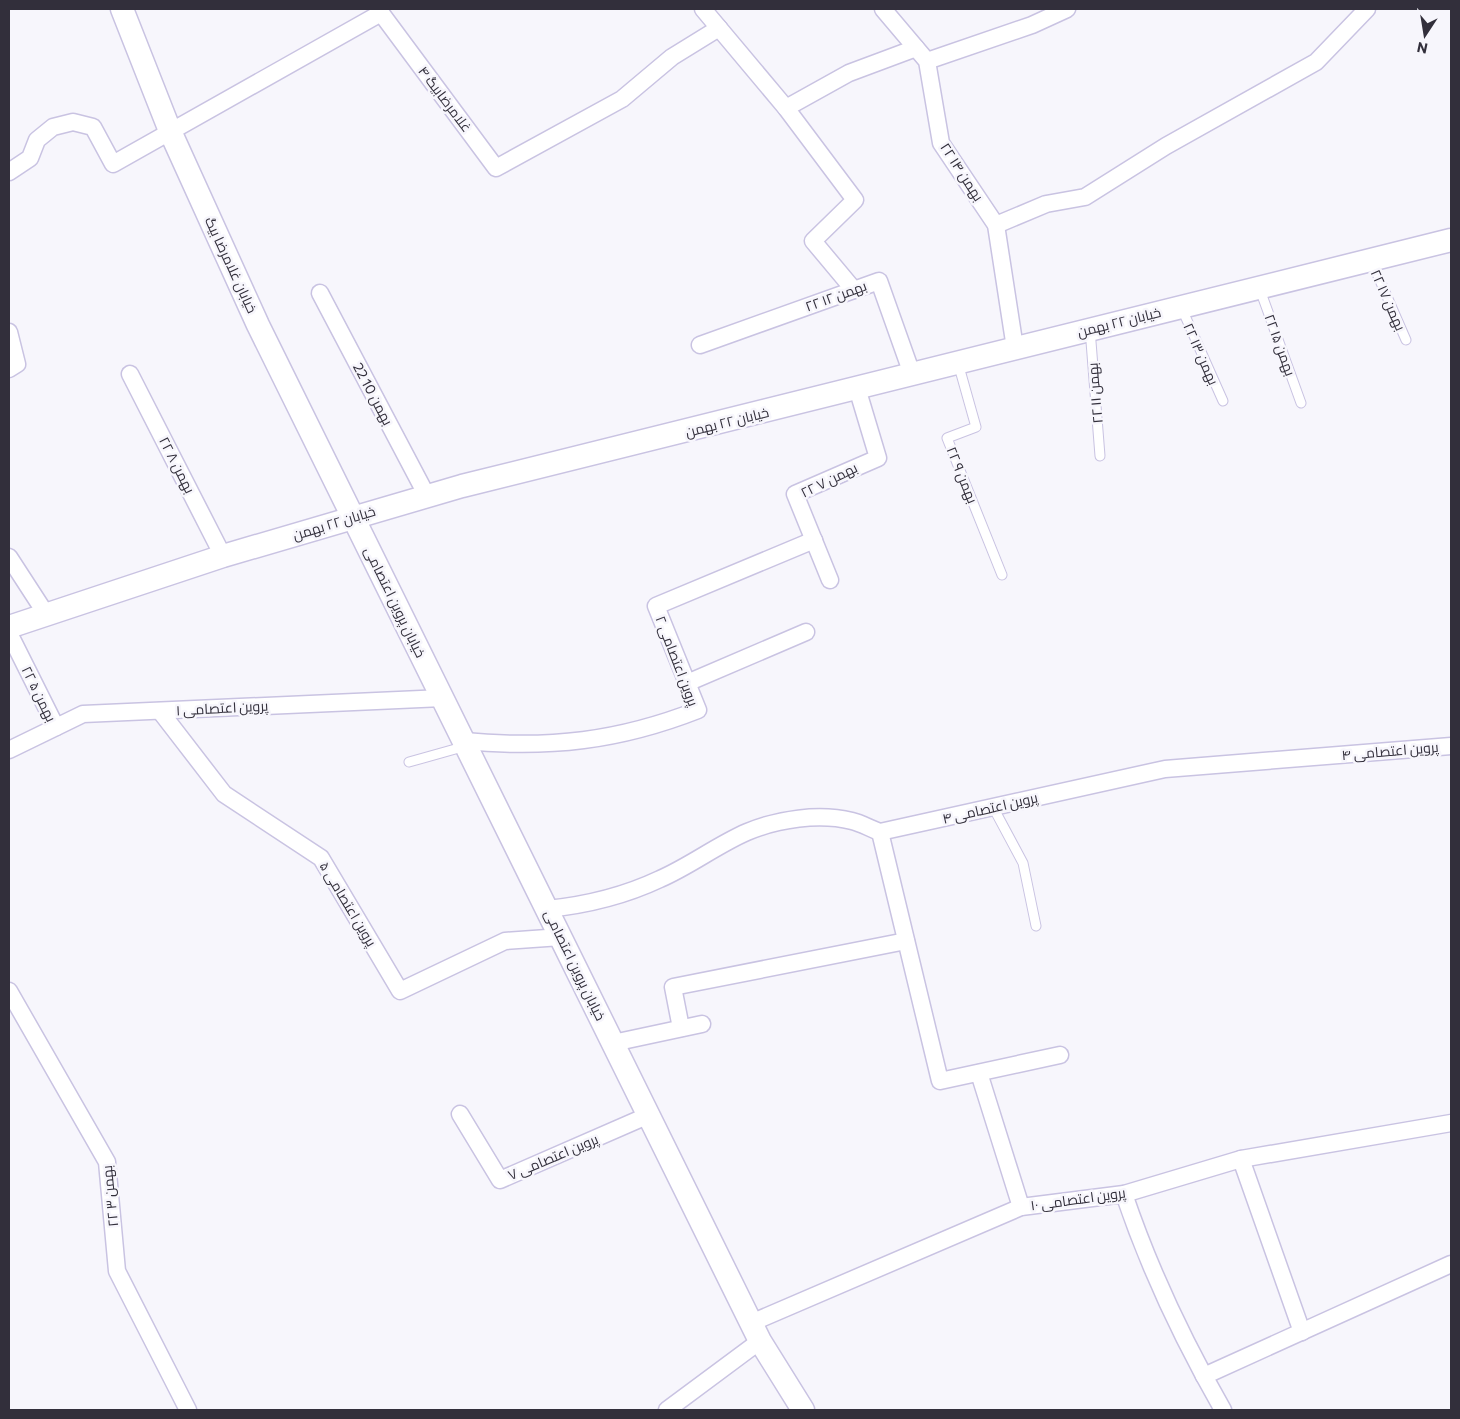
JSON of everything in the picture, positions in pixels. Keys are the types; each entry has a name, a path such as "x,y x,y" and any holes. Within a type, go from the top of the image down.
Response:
{"street":[{"name":"خیابان غلامرضا بیگ","path":"122,9 170,131 258,325 353,517"},
{"path":"703,9 786,108 855,200 813,242 854,290"},
{"path":"883,9 927,61 1032,25 1067,9"},
{"path":"996,225 1046,204 1085,196 1166,146 1316,62 1368,9"},
{"name":"غلامرضابیگ ۴","path":"170,131 381,13 496,168 622,98 672,57 719,28"},
{"path":"786,108 849,73 916,48"},
{"name":"۲۲ بهمن ۱۴","path":"927,61 941,143 996,225 1015,348"},
{"path":"9,172 30,158 38,140 53,126 73,122 93,127 113,164 170,131"},
{"name":"خیابان ۲۲ بهمن","path":"9,627 223,556 427,496 1180,306 1450,243"},
{"name":"۲۲ بهمن ۱۲","path":"700,345 879,281 912,374"},
{"name":"22 بهمن 10","path":"320,292 427,496"},
{"path":"9,332 17,364 9,369"},
{"name":"۲۲ بهمن ۸","path":"130,374 223,556"},
{"name":"۲۲ بهمن ۷","path":"830,580 796,494 878,458 857,388"},
{"name":"خیابان پروین اعتصامی","path":"353,517 756,1332 803,1410"},
{"name":"پروین اعتصامی ۲","path":"465,744 546,745 587,741 628,733 698,710 656,606 814,540"},
{"path":"9,557 46,614"},
{"path":"687,683 806,632"},
{"name":"۲۲ بهمن ۵","path":"9,633 56,727"},
{"name":"پروین اعتصامی ۱","path":"9,750 83,714 443,698"},
{"name":"پروین اعتصامی ۵","path":"160,711 224,794 321,858 400,991 505,941 561,937"},
{"name":"پروین اعتصامی ۴","path":"880,832 1165,769 1451,746"},
{"path":"547,909 577,906 620,896 662,879 748,831 781,821 816,818 852,821 880,832 940,1081 1060,1055"},
{"path":"681,1028 673,986 906,941"},
{"name":"۲۲ بهمن ۳","path":"11,998 107,1162 117,1270 188,1410"},
{"path":"613,1043 702,1024"},
{"path":"979,1073 1021,1207"},
{"name":"پروین اعتصامی ۷","path":"460,1114 500,1180 649,1115"},
{"name":"پروین اعتصامی ۱۰","path":"668,1410 756,1332 1021,1207 1124,1194 1241,1159 1451,1123"},
{"path":"1241,1159 1302,1332"},
{"path":"1124,1194 1138,1235 1204,1376 1224,1410"},
{"path":"1204,1376 1451,1264"}],"lane":[{"name":"۲۲ بهمن ۱۷","path":"1371,260 1406,340"},
{"name":"۲۲ بهمن ۱۵","path":"1258,287 1301,403"},
{"name":"۲۲ بهمن ‍۱۳","path":"1180,306 1222,401"},
{"name":"۲۲ بهمن ۱۱","path":"1090,329 1100,456"},
{"name":"۲۲ بهمن ۹","path":"958,362 976,427 947,438 1002,576"},
{"path":"409,762 465,744"},
{"path":"993,807 1023,864 1036,926"}]}
